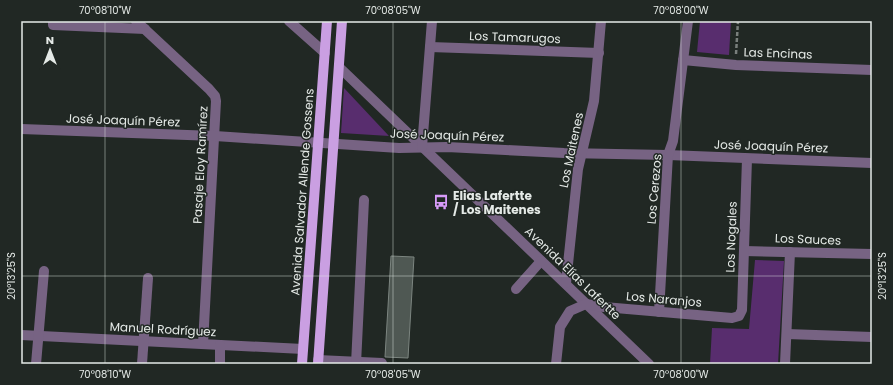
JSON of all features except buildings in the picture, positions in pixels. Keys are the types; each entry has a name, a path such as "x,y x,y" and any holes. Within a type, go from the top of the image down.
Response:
{"main road":[{"name":"Avenida Salvador Allende Gossens","path":"302,364 327,21"},
{"path":"318,362 340,68 342,21"}],"street":[{"path":"54,21 53,25 145,29"},
{"name":"Pasaje Eloy Ramírez","path":"136,21 212,92 214,96 216,106 215,136 203,344"},
{"path":"289,21 325,53"},
{"path":"422,147 432,21"},
{"name":"Los Maitenes","path":"566,283 577,177 594,102 601,21"},
{"name":"Los Cerezos","path":"658,312 668,155 673,142 688,21"},
{"name":"Los Tamarugos","path":"430,47 599,53"},
{"name":"Las Encinas","path":"683,60 736,65 872,70"},
{"name":"Avenida Elías Lafertte","path":"340,68 649,364"},
{"name":"José Joaquín Pérez","path":"21,129 215,136 400,148 447,147 872,163"},
{"name":"Los Nogales","path":"739,316 742,310 747,159"},
{"path":"356,363 364,200"},
{"name":"Los Sauces","path":"744,251 872,254"},
{"path":"785,364 790,252"},
{"path":"516,289 541,261"},
{"path":"36,364 44,271"},
{"path":"142,364 148,278"},
{"path":"556,364 560,327 570,311 586,304"},
{"name":"Los Naranjos","path":"586,304 604,307 732,318 739,316"},
{"path":"787,334 872,337"},
{"name":"Manuel Rodríguez","path":"21,336 303,349"},
{"path":"220,345 220,364"},
{"path":"318,362 382,363"}],"path":[{"path":"736,65 738,21"}],"shaded area":[{"path":"700,21 731,21 729,55 697,52"},
{"path":"344,88 389,136 341,133"},
{"path":"755,260 784,261 778,364 710,364 712,328 749,329"}],"place":[{"name":"Elias Lafertte / Los Maitenes","path":"441,202"}]}
